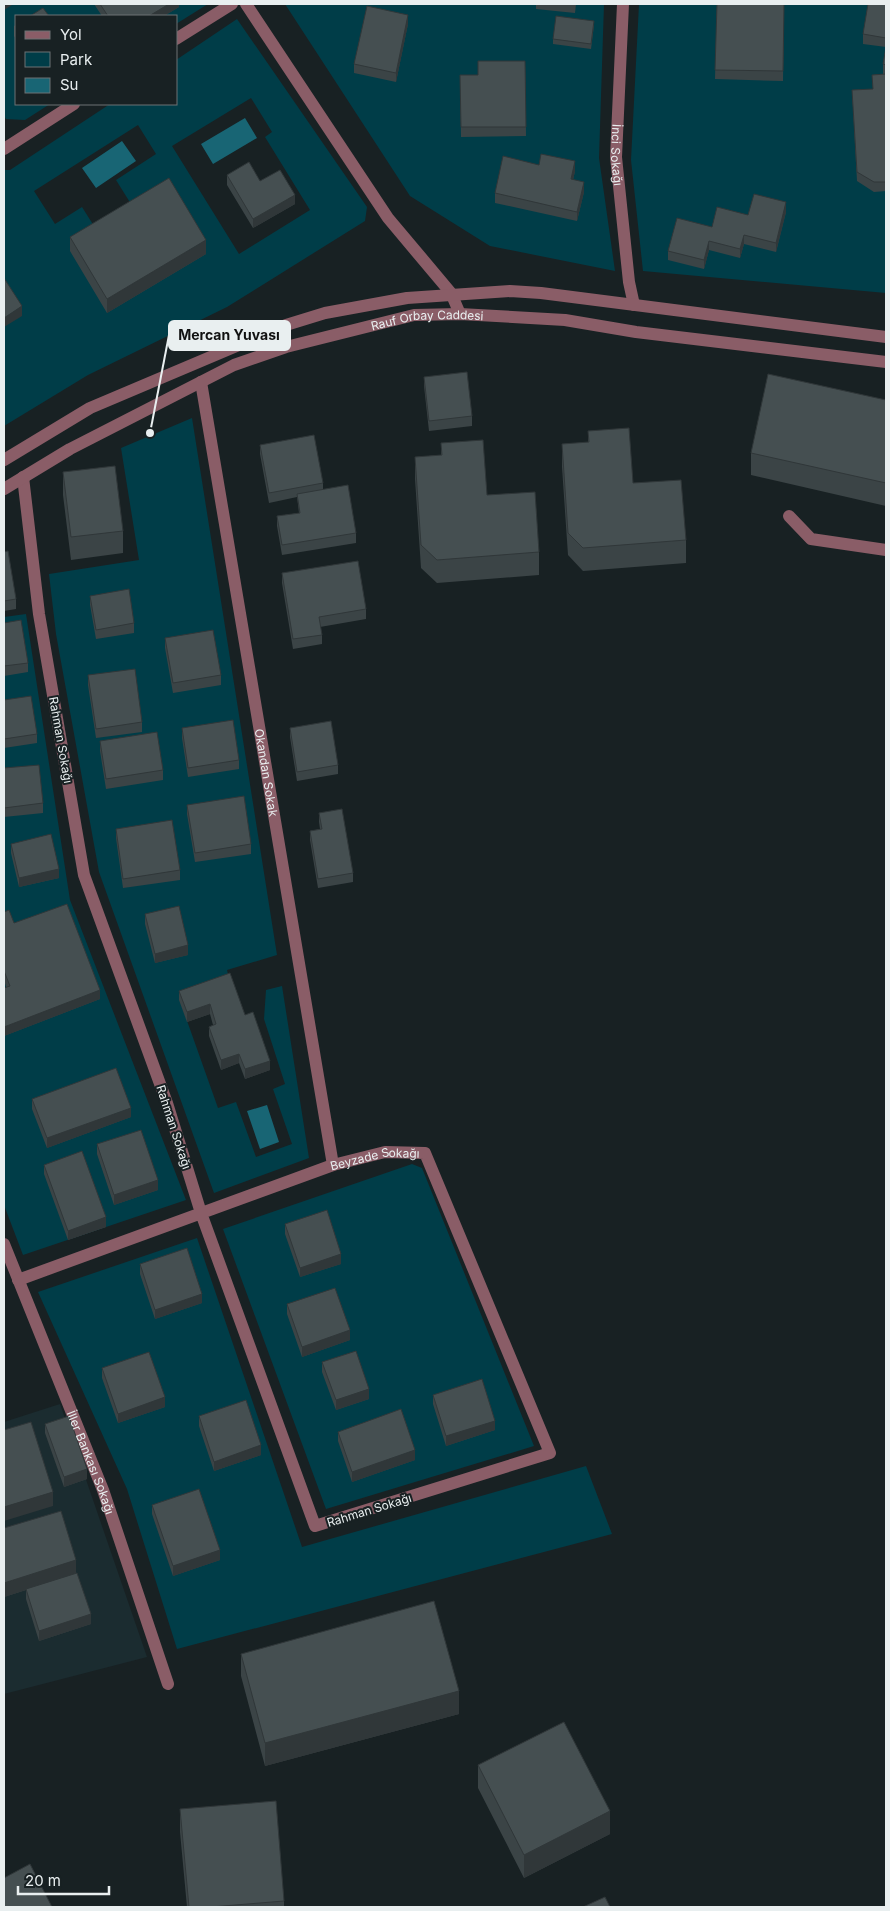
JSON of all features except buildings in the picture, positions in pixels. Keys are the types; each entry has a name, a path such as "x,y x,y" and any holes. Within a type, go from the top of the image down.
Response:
{"street":[{"path":"178,38 232,4"},
{"path":"246,4 388,218 451,293 460,314"},
{"name":"İnci Sokağı","path":"623,4 616,158 629,282 634,305"},
{"path":"4,148 72,105"},
{"name":"Rauf Orbay Caddesi","path":"4,460 90,408 286,325 325,313 377,302 451,293 518,292 582,296 634,305 886,337"},
{"name":"Rauf Orbay Caddesi","path":"4,489 70,449 234,365 286,347 414,315 460,314 565,320 636,332 886,362"},
{"name":"Okandan Sokak","path":"201,382 333,1165"},
{"name":"Rahman Sokağı","path":"23,477 39,614 84,875 167,1103 201,1214 315,1526 550,1453"},
{"path":"789,516 812,539 886,550"},
{"name":"Beyzade Sokağı","path":"18,1280 333,1165 385,1152 425,1153 550,1453"},
{"name":"İller Bankası Sokağı","path":"4,1244 103,1490 168,1684"}],"shaded area":[{"path":"60,1404 147,1657 4,1694 4,1422"}],"green space":[{"path":"4,4 208,4 178,23 178,15 15,15 15,105 48,105 25,120 6,119 4,116"},
{"path":"285,4 604,4 599,158 615,271 490,246 410,196"},
{"path":"639,4 886,4 886,293 643,271 631,160"},
{"path":"237,19 367,207 365,221 227,307 88,375 4,426 4,170 10,170 108,105 178,105 178,59","holes":["251,98 272,132 265,137 310,210 239,254 172,146","138,125 156,154 116,180 136,212 99,234 82,207 55,224 34,191"]},
{"path":"192,418 277,955 227,970 230,983 180,1001 218,1108 236,1102 256,1157 292,1144 273,1089 285,1084 264,1019 266,990 282,986 309,1158 214,1193 99,872 56,634 49,574 139,560 121,448"},
{"path":"26,614 70,900 186,1200 23,1255 4,1205 4,617"},
{"path":"412,1164 422,1168 534,1446 326,1509 223,1229"},
{"path":"197,1238 302,1547 586,1466 612,1534 177,1649 127,1489 38,1292"}],"water":[{"path":"245,118 257,138 213,164 201,144"},
{"path":"122,141 136,161 96,188 82,168"},
{"path":"267,1105 279,1142 260,1149 247,1111"}],"place":[{"name":"Mercan Yuvası","path":"150,433"}]}
